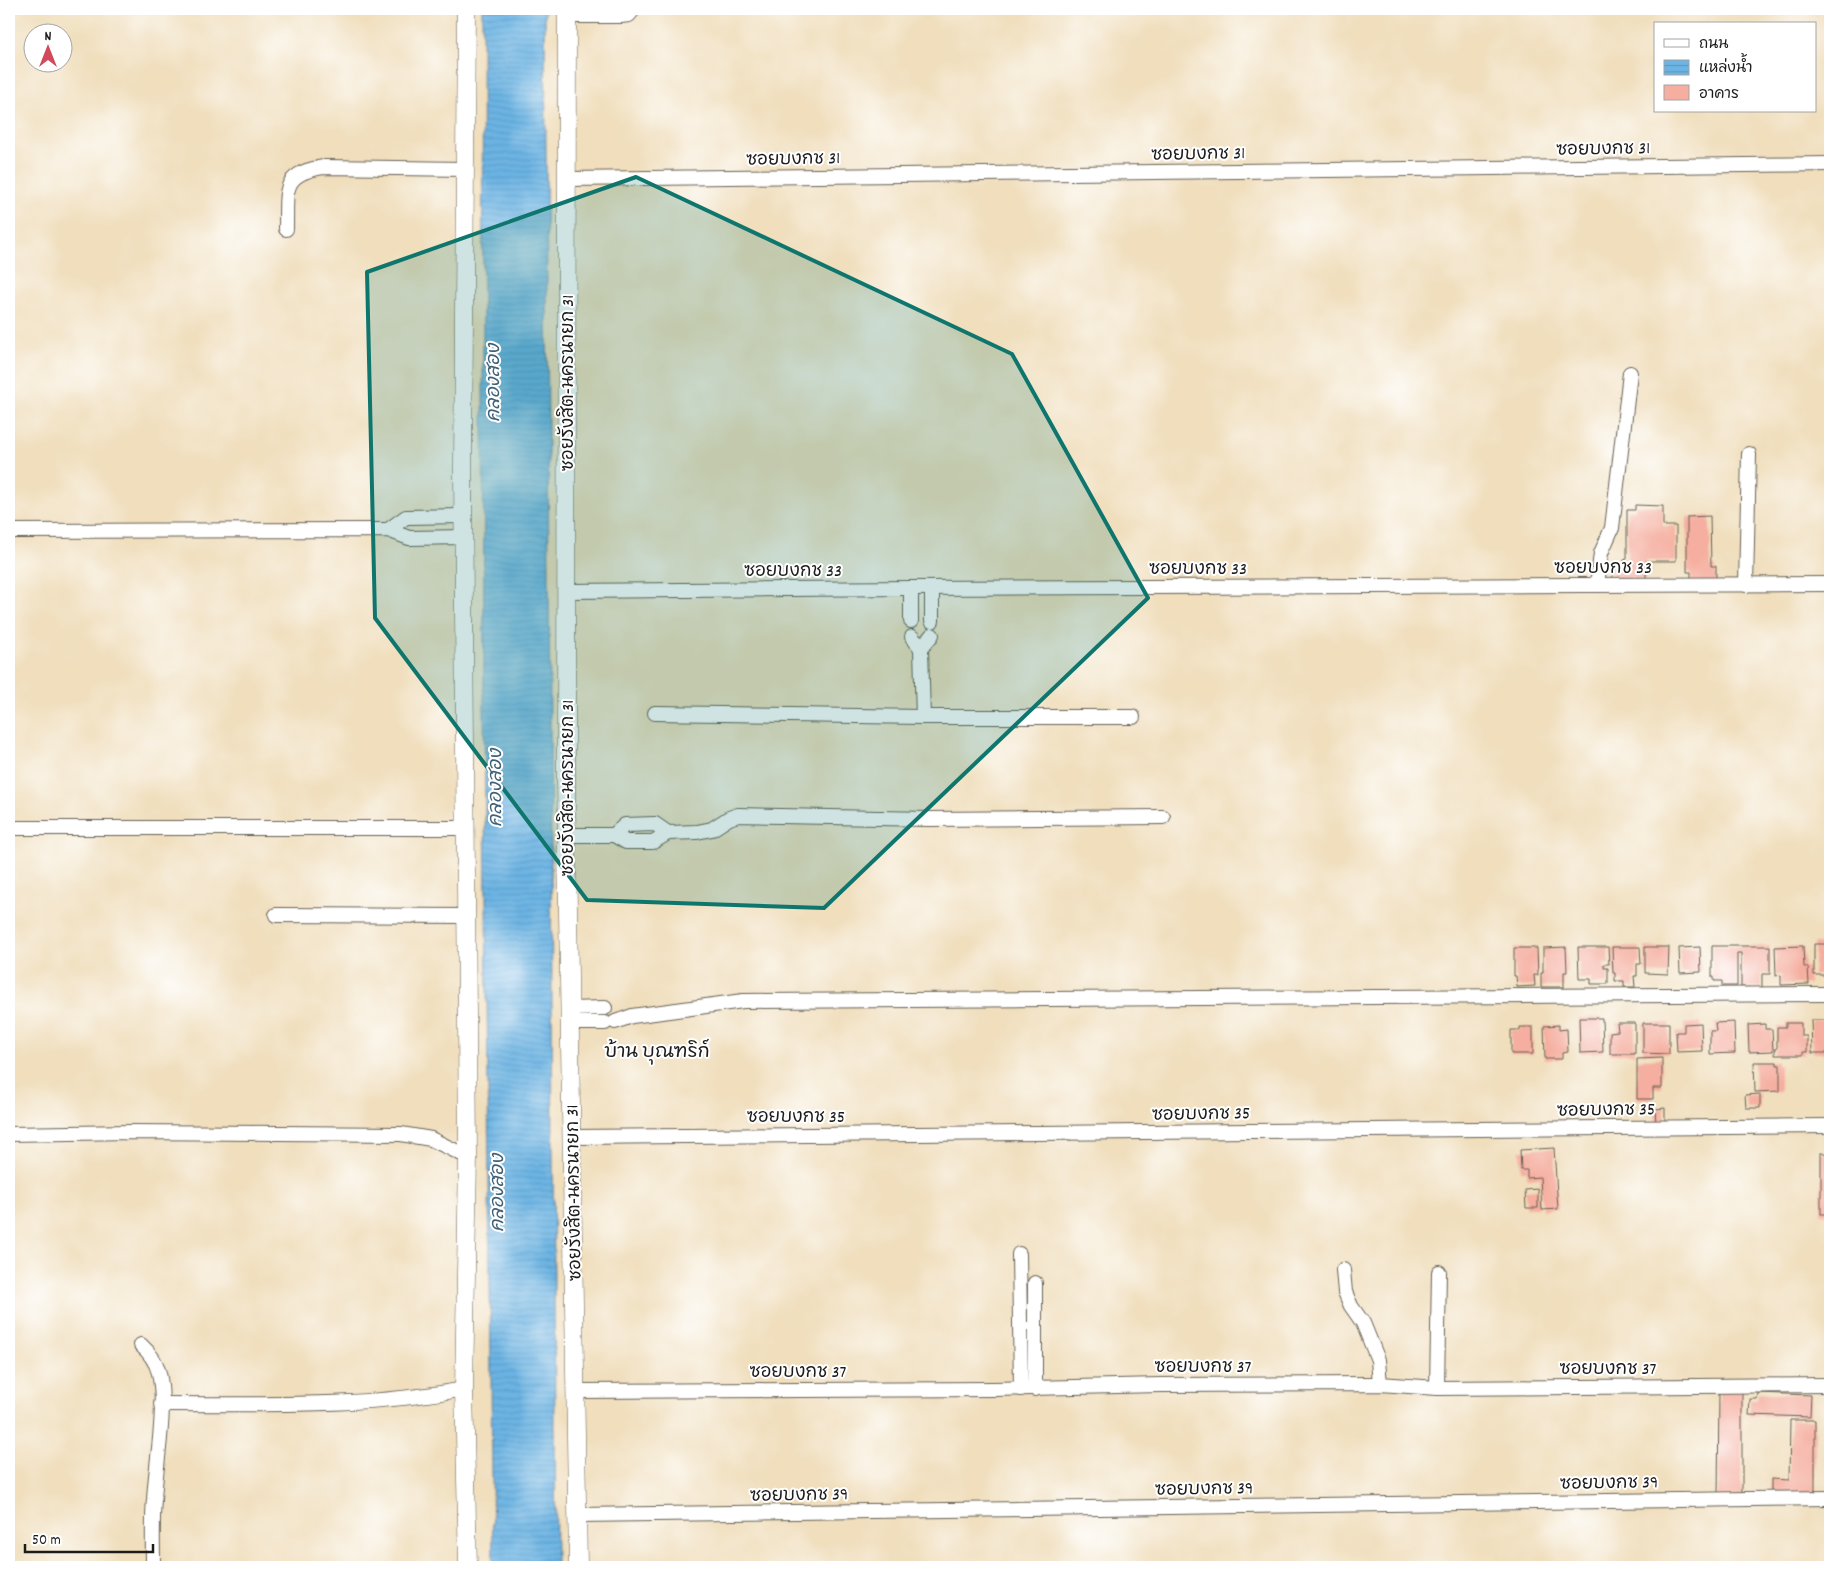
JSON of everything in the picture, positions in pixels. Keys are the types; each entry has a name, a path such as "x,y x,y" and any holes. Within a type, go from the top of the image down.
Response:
{"street":[{"path":"466,9 463,516 468,1157 464,1390 468,1567"},
{"path":"567,12 621,16 629,15 634,9"},
{"name":"ซอยรังสิต-นครนายก 31","path":"567,12 567,834 578,1567"},
{"name":"ซอยบงกช 31","path":"567,179 1830,164"},
{"path":"286,229 289,183 297,174 309,169 324,167 466,169"},
{"path":"1597,585 1601,553 1612,528 1630,373"},
{"path":"1746,585 1750,454"},
{"path":"388,530 406,518 463,516"},
{"path":"9,531 388,530 409,538 464,538"},
{"name":"ซอยบงกช 33","path":"566,591 1830,584"},
{"path":"911,588 911,620"},
{"path":"932,588 932,621"},
{"path":"921,648 932,636"},
{"path":"912,637 921,648 923,717"},
{"path":"656,713 923,717 1134,717"},
{"path":"567,834 614,834 626,842 653,842 668,833 697,832 712,829 729,818 738,815 928,819 1163,817"},
{"path":"9,828 465,828"},
{"path":"276,915 465,916"},
{"path":"570,1016 632,1016 743,1001 1830,994"},
{"name":"ซอยบงกช 35","path":"572,1137 1830,1126"},
{"path":"9,1134 131,1132 401,1134 431,1139 468,1157"},
{"path":"1019,1254 1028,1389"},
{"path":"1343,1270 1345,1292 1351,1306 1363,1323 1378,1360 1380,1384"},
{"path":"1437,1388 1439,1272"},
{"path":"1028,1389 1035,1283"},
{"path":"141,1345 150,1353 157,1367 161,1404 154,1499 153,1567"},
{"name":"ซอยบงกช 37","path":"576,1391 1028,1389 1160,1385 1380,1384 1437,1388 1830,1385"},
{"path":"161,1404 365,1402 464,1390"},
{"name":"ซอยบงกช 39","path":"577,1515 1830,1498"}],"highlighted area":[{"path":"636,177 1012,354 1148,598 824,908 587,900 375,618 367,272"}],"water":[{"name":"คลองสอง","path":"482,9 545,9 556,1567 493,1567 484,708"}],"building":[{"path":"1635,505 1663,506 1663,526 1676,526 1676,561 1646,561 1646,580 1613,581 1612,564 1624,564 1624,560 1627,559 1627,510 1635,510"},
{"path":"1710,516 1711,566 1716,566 1716,582 1691,583 1691,572 1687,572 1687,517"},
{"path":"1814,944 1830,944 1829,975 1814,975"},
{"path":"1712,946 1770,946 1770,974 1762,974 1762,988 1741,987 1741,953 1737,953 1737,986 1722,986 1722,981 1714,981 1714,977 1712,977"},
{"path":"1803,946 1804,967 1808,967 1809,984 1781,985 1781,975 1776,976 1775,947"},
{"path":"1566,947 1567,972 1564,972 1564,987 1541,987 1543,948"},
{"path":"1578,947 1608,947 1609,964 1604,964 1604,968 1608,968 1608,984 1591,984 1591,979 1579,979"},
{"path":"1612,947 1640,947 1641,964 1637,964 1637,976 1634,976 1635,987 1624,987 1624,981 1615,981"},
{"path":"1645,947 1669,947 1668,974 1645,973"},
{"path":"1700,947 1701,972 1680,973 1679,948"},
{"path":"1514,948 1537,948 1538,975 1534,975 1535,986 1517,987 1516,976 1514,976"},
{"path":"1579,1018 1602,1018 1603,1052 1580,1053"},
{"path":"1811,1020 1830,1020 1830,1053 1812,1053"},
{"path":"1734,1022 1735,1053 1710,1054 1710,1031 1716,1031 1715,1023"},
{"path":"1617,1023 1635,1023 1635,1054 1610,1054 1610,1032 1618,1031"},
{"path":"1643,1023 1669,1023 1669,1054 1643,1053"},
{"path":"1701,1023 1702,1051 1677,1052 1676,1032 1684,1032 1684,1024"},
{"path":"1786,1023 1801,1023 1801,1036 1807,1036 1807,1052 1803,1052 1803,1055 1775,1055 1775,1049 1777,1049 1777,1027 1786,1027"},
{"path":"1765,1024 1765,1029 1772,1029 1773,1051 1749,1052 1748,1025"},
{"path":"1559,1025 1559,1030 1567,1029 1568,1052 1562,1053 1562,1059 1545,1059 1544,1026"},
{"path":"1520,1027 1533,1027 1533,1054 1511,1054 1511,1030 1520,1030"},
{"path":"1662,1058 1662,1088 1653,1088 1653,1099 1637,1099 1637,1059"},
{"path":"1754,1062 1777,1062 1777,1065 1780,1065 1780,1091 1755,1092"},
{"path":"1760,1094 1760,1108 1746,1108 1745,1095"},
{"path":"1665,1108 1665,1123 1656,1124 1655,1109"},
{"path":"1554,1148 1558,1209 1542,1210 1540,1177 1527,1178 1527,1170 1521,1170 1520,1150"},
{"path":"1821,1153 1830,1153 1830,1214 1821,1214"},
{"path":"1538,1189 1538,1208 1526,1208 1525,1190"},
{"path":"1719,1390 1742,1391 1742,1498 1718,1498"},
{"path":"1758,1393 1811,1395 1810,1417 1749,1415 1750,1399 1757,1399"},
{"path":"1790,1420 1815,1420 1815,1493 1771,1493 1771,1479 1789,1480"}],"district":[{"name":"บ้าน บุณฑริก์","path":"657,1050"}]}
